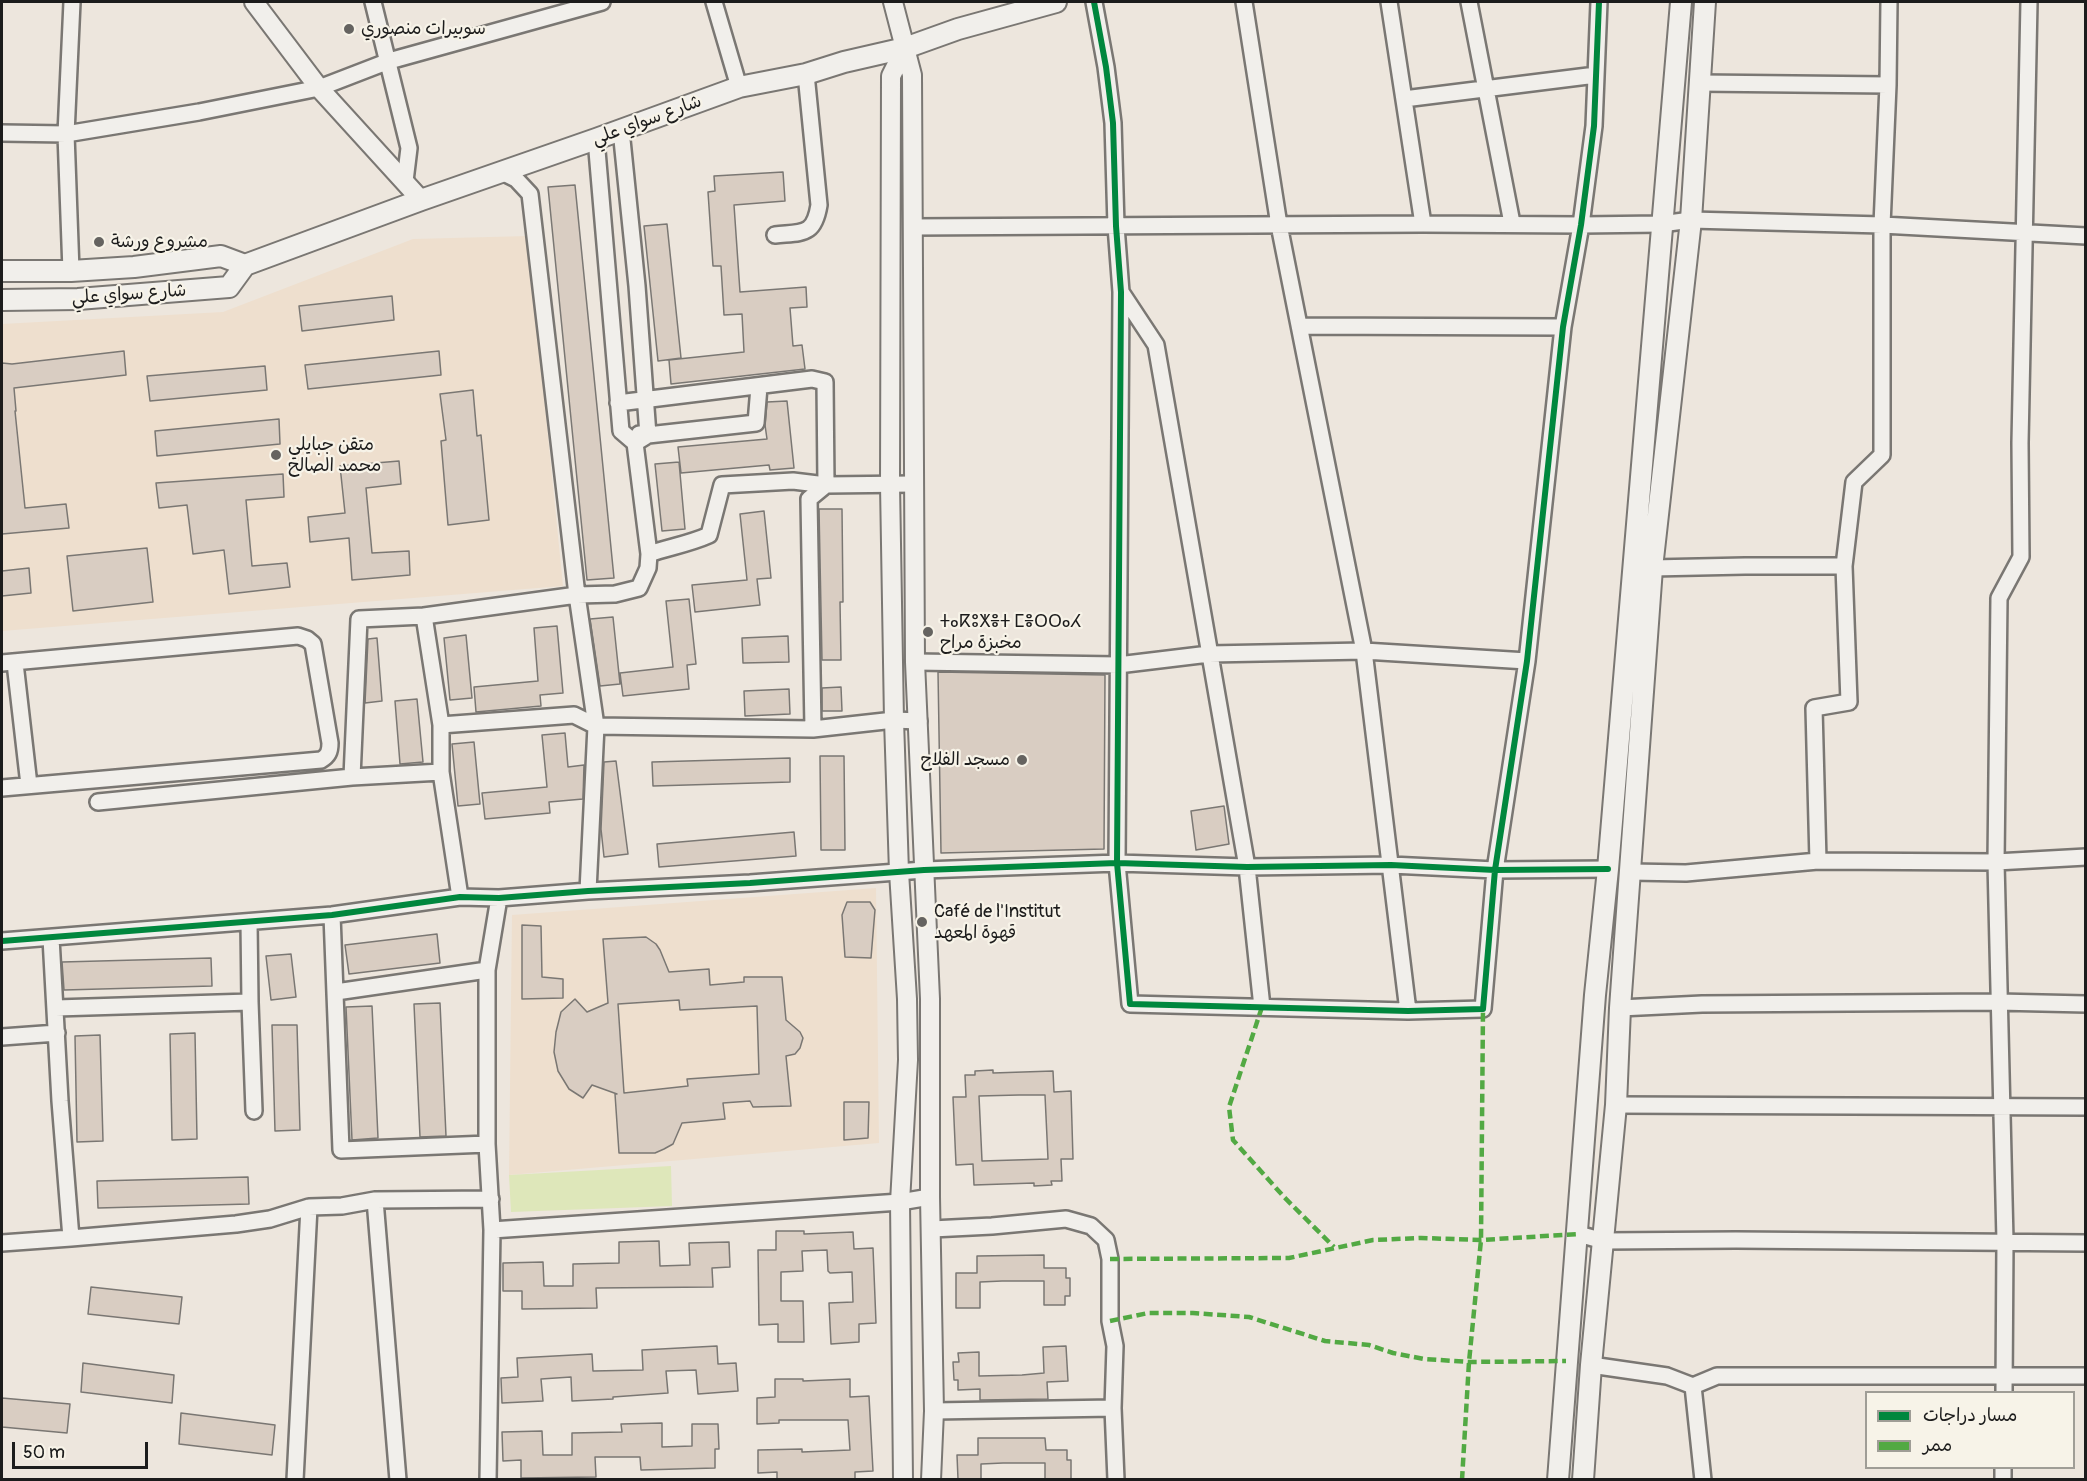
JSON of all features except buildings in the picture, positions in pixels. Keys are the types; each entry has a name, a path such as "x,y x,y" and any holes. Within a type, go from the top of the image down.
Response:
{"main road":[{"name":"شارع سواي علي","path":"2,300 78,299 229,288 245,265 739,87 806,74 844,62 905,48 958,29 1056,2"},
{"path":"1558,1479 1595,995 1608,869 1681,2"},
{"path":"1583,1479 1616,1105 1620,1008 1652,568 1691,220 1705,2"},
{"name":"شارع سواي علي","path":"2,271 71,271 134,267 221,256 245,265"}],"street":[{"path":"71,271 66,134 72,2"},
{"path":"254,2 319,88 421,200"},
{"path":"373,2 409,147 405,181"},
{"path":"2,133 66,134 199,112 319,88 389,61 602,2"},
{"path":"714,2 739,87"},
{"path":"893,2 912,75 915,662 930,999 930,1197 934,1411 931,1479"},
{"path":"1094,2 1113,123 1116,226 1121,292 1117,863 1130,1004 1408,1011 1483,1009 1495,870 1527,661 1563,327 1581,225 1594,126 1599,2"},
{"path":"1244,2 1279,225 1364,651 1408,1011"},
{"path":"1389,2 1423,224"},
{"path":"1469,2 1512,224"},
{"path":"1818,861 1814,708 1849,702 1844,566 1854,482 1882,455 1882,225 1889,2"},
{"path":"2004,1391 2003,1107 1998,1002 1996,862 1999,598 2021,557 2019,442 2029,2"},
{"path":"903,1479 900,1202 908,1060 907,999 898,872 890,485 891,76 905,48"},
{"path":"776,235 805,231 816,221 819,205 806,74"},
{"path":"1404,99 1596,75"},
{"path":"1699,84 1888,86"},
{"path":"352,777 359,619 424,616 577,595 615,594 639,588 648,568 641,439 645,401 637,286 621,130"},
{"path":"596,139 621,431 641,439 756,423 759,387"},
{"path":"502,172 516,179 530,194 577,595 596,726 588,891"},
{"path":"912,227 1581,225 1661,224 1691,220 1882,225 2085,236"},
{"path":"1121,292 1156,345 1247,867 1262,1007"},
{"path":"1299,326 1563,327"},
{"path":"618,403 812,379 825,382 826,485"},
{"path":"649,555 668,547 690,544 709,535 722,485 793,481 826,485 913,483"},
{"path":"813,729 809,499 826,485"},
{"path":"1652,568 1844,566"},
{"path":"424,616 441,725 441,772 460,897"},
{"path":"2,788 326,758 330,751 330,743 313,644 298,636 8,663 29,785"},
{"path":"915,662 1118,665 1209,654 1364,651 1527,661"},
{"path":"441,725 574,715 596,726 813,729 894,720 919,721"},
{"path":"98,802 352,777 441,772"},
{"path":"1631,872 1686,873 1818,861 1996,862 2085,857"},
{"path":"2,941 332,915 460,897 499,898 924,870 1117,863 1247,867 1390,865 1495,870 1608,869"},
{"path":"488,1479 492,1230 488,1144 487,970 499,898"},
{"path":"332,915 341,1150 488,1144"},
{"path":"249,922 254,1111"},
{"path":"51,938 71,1238"},
{"path":"336,992 487,970"},
{"path":"907,999 930,999"},
{"path":"56,1008 250,1002"},
{"path":"1620,1008 1702,1004 1998,1002 2085,1004"},
{"path":"2,1037 57,1033"},
{"path":"1616,1105 2085,1107"},
{"path":"492,1230 900,1202 930,1197"},
{"path":"2,1243 236,1224 270,1219 309,1207 342,1206 375,1200 491,1199"},
{"path":"375,1200 398,1479"},
{"path":"295,1479 309,1207"},
{"path":"932,1229 1066,1219 1091,1226 1106,1240 1110,1259 1110,1321 1115,1346 1113,1408 1116,1479"},
{"path":"1578,1234 1604,1241 2085,1243"},
{"path":"1592,1365 1667,1376 1693,1386 1717,1376 2085,1376"},
{"path":"1693,1386 1703,1479"},
{"path":"934,1411 1113,1408"}],"shaded area":[{"name":"متقن جبايلي محمد الصالح","path":"528,236 563,586 2,631 2,324 223,312 413,239"},
{"path":"876,888 879,1143 509,1175 512,915"}],"green space":[{"path":"671,1166 672,1206 511,1212 509,1175"}],"marked path":[{"path":"1262,1007 1229,1107 1233,1140 1284,1197 1334,1247"},
{"path":"1462,1480 1469,1362 1481,1240 1483,1009"},
{"path":"1110,1259 1289,1258 1373,1240 1421,1238 1481,1240 1578,1234"},
{"path":"1110,1321 1148,1313 1249,1317 1325,1341 1369,1345 1393,1353 1424,1359 1469,1362 1566,1361"}],"cycle path":[{"path":"1094,2 1113,123 1116,226 1121,292 1117,863 1130,1004 1408,1011 1483,1009 1495,870 1527,661 1563,327 1581,225 1594,126 1599,2"},
{"path":"2,941 332,915 460,897 499,898 924,870 1117,863 1247,867 1391,865 1495,870 1608,869"}],"place":[{"name":"سوبيرات منصوري","path":"349,29"},
{"name":"مشروع ورشة","path":"99,242"},
{"name":"متقن جبايلي محمد الصالح","path":"276,455"},
{"name":"ⵜⴰⴽⵓⵅⴻⵜ ⵎⴻⵔⵔⴰⵃ مخبزة مراح","path":"928,632"},
{"name":"مسجد الفلاح","path":"1022,760"},
{"name":"Café de l'Institut قهوة المعهد","path":"922,922"}]}
